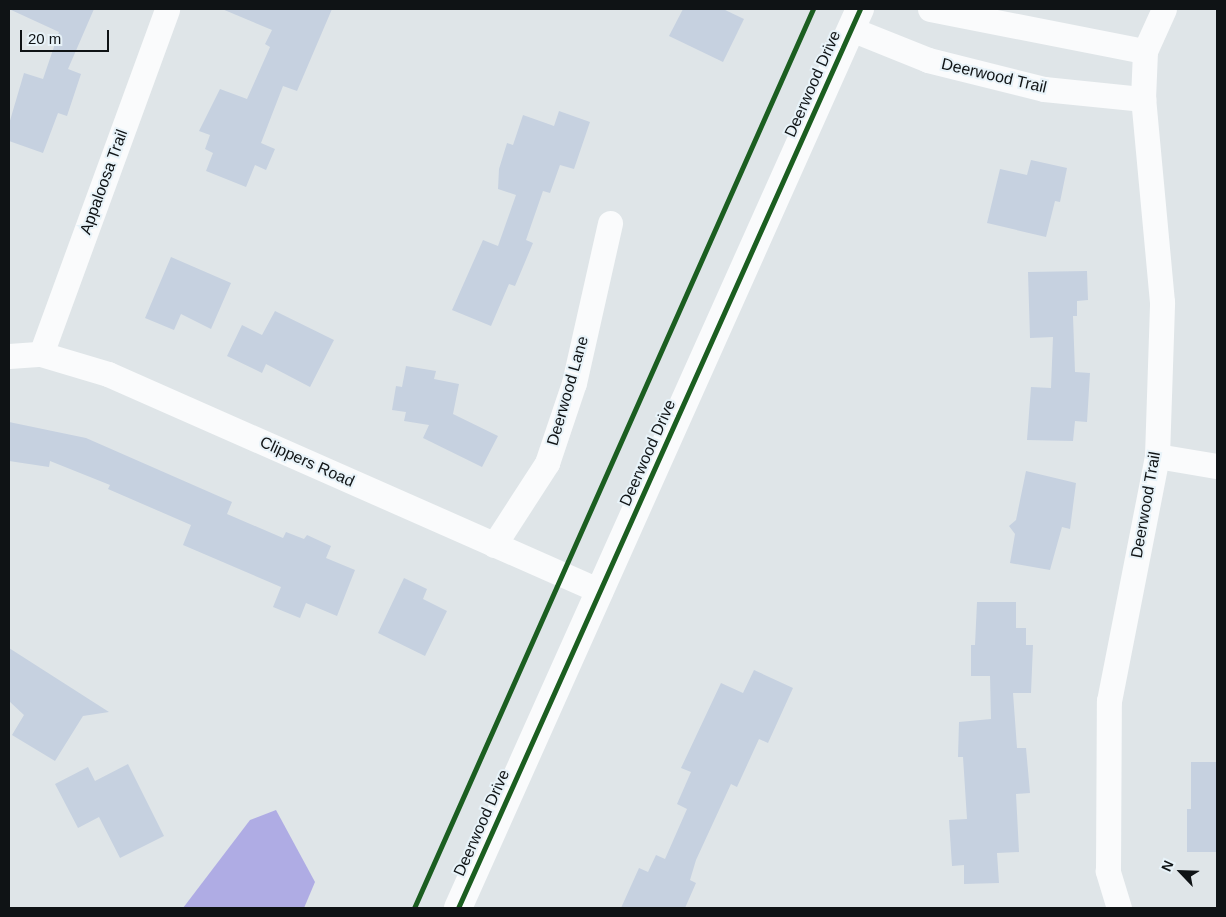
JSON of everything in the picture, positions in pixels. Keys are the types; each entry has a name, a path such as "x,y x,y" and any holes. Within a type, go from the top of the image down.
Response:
{"street":[{"name":"Appaloosa Trail","path":"41,354 166,9"},
{"path":"930,9 1145,51"},
{"name":"Deerwood Trail","path":"1119,908 1108,871 1109,701 1157,456 1162,302 1143,99 1145,51 1164,9"},
{"name":"Deerwood Trail","path":"856,19 928,60 1044,89 1143,99"},
{"name":"Deerwood Drive","path":"458,908 856,19"},
{"name":"Deerwood Lane","path":"494,545 547,463 574,383 610,223"},
{"name":"Clippers Road","path":"9,356 41,354 108,374 600,591"},
{"path":"1157,456 1217,466"}],"water":[{"path":"276,810 315,882 304,908 183,908 250,820"}],"building":[{"path":"9,9 94,9 68,69 81,74 67,116 58,113 43,153 9,141 9,124 24,73 43,79 59,32"},
{"path":"222,9 332,9 297,91 283,86 261,143 275,149 266,170 255,165 246,187 206,171 213,153 205,149 210,135 199,131 220,89 247,99 270,47 265,44 272,30"},
{"path":"683,9 723,9 744,19 723,62 669,36"},
{"path":"559,111 590,122 574,169 560,165 550,193 543,191 526,240 533,243 515,286 509,284 491,326 452,310 483,240 498,246 516,195 498,189 499,169 507,143 513,145 523,115 554,126"},
{"path":"1031,160 1067,168 1060,202 1055,201 1046,237 987,223 1000,169 1027,175"},
{"path":"171,257 231,283 211,329 181,314 174,330 145,318"},
{"path":"1087,271 1088,300 1077,301 1077,316 1073,316 1075,372 1090,373 1087,422 1075,421 1073,441 1027,440 1031,387 1051,388 1053,337 1030,338 1028,272"},
{"path":"275,311 334,340 310,387 266,364 262,373 227,356 242,325 262,335"},
{"path":"406,366 436,371 434,379 459,384 453,414 498,436 482,467 423,438 429,425 404,421 406,412 392,410 396,386 402,387"},
{"path":"9,422 86,438 232,502 227,514 283,538 286,532 304,539 307,535 331,546 326,558 355,570 337,616 306,603 300,618 273,607 281,587 183,545 191,525 108,489 110,485 50,461 49,467 9,461"},
{"path":"1026,471 1076,483 1070,529 1062,527 1050,570 1010,563 1015,534 1009,526 1016,520"},
{"path":"404,578 427,589 423,599 447,611 425,656 378,633"},
{"path":"977,602 1016,602 1016,628 1026,628 1026,645 1033,645 1031,693 1013,693 1017,748 1026,748 1030,793 1016,794 1019,852 997,853 999,883 964,884 964,865 952,866 949,820 967,819 963,757 958,757 959,722 991,719 990,676 971,676 971,645 975,645"},
{"path":"9,648 109,712 83,716 55,761 12,735 24,715 9,701"},
{"path":"754,670 793,688 768,743 759,739 737,787 731,784 696,860 690,880 696,883 685,908 621,908 639,868 648,872 656,855 665,859 687,809 677,804 691,772 681,768 721,683 743,693"},
{"path":"1191,762 1217,762 1217,852 1187,852 1187,809 1191,809"},
{"path":"128,764 164,836 120,858 99,817 78,828 55,784 88,767 95,781"}],"cycle path":[{"path":"414,908 813,9"},
{"path":"458,908 860,9"}]}
